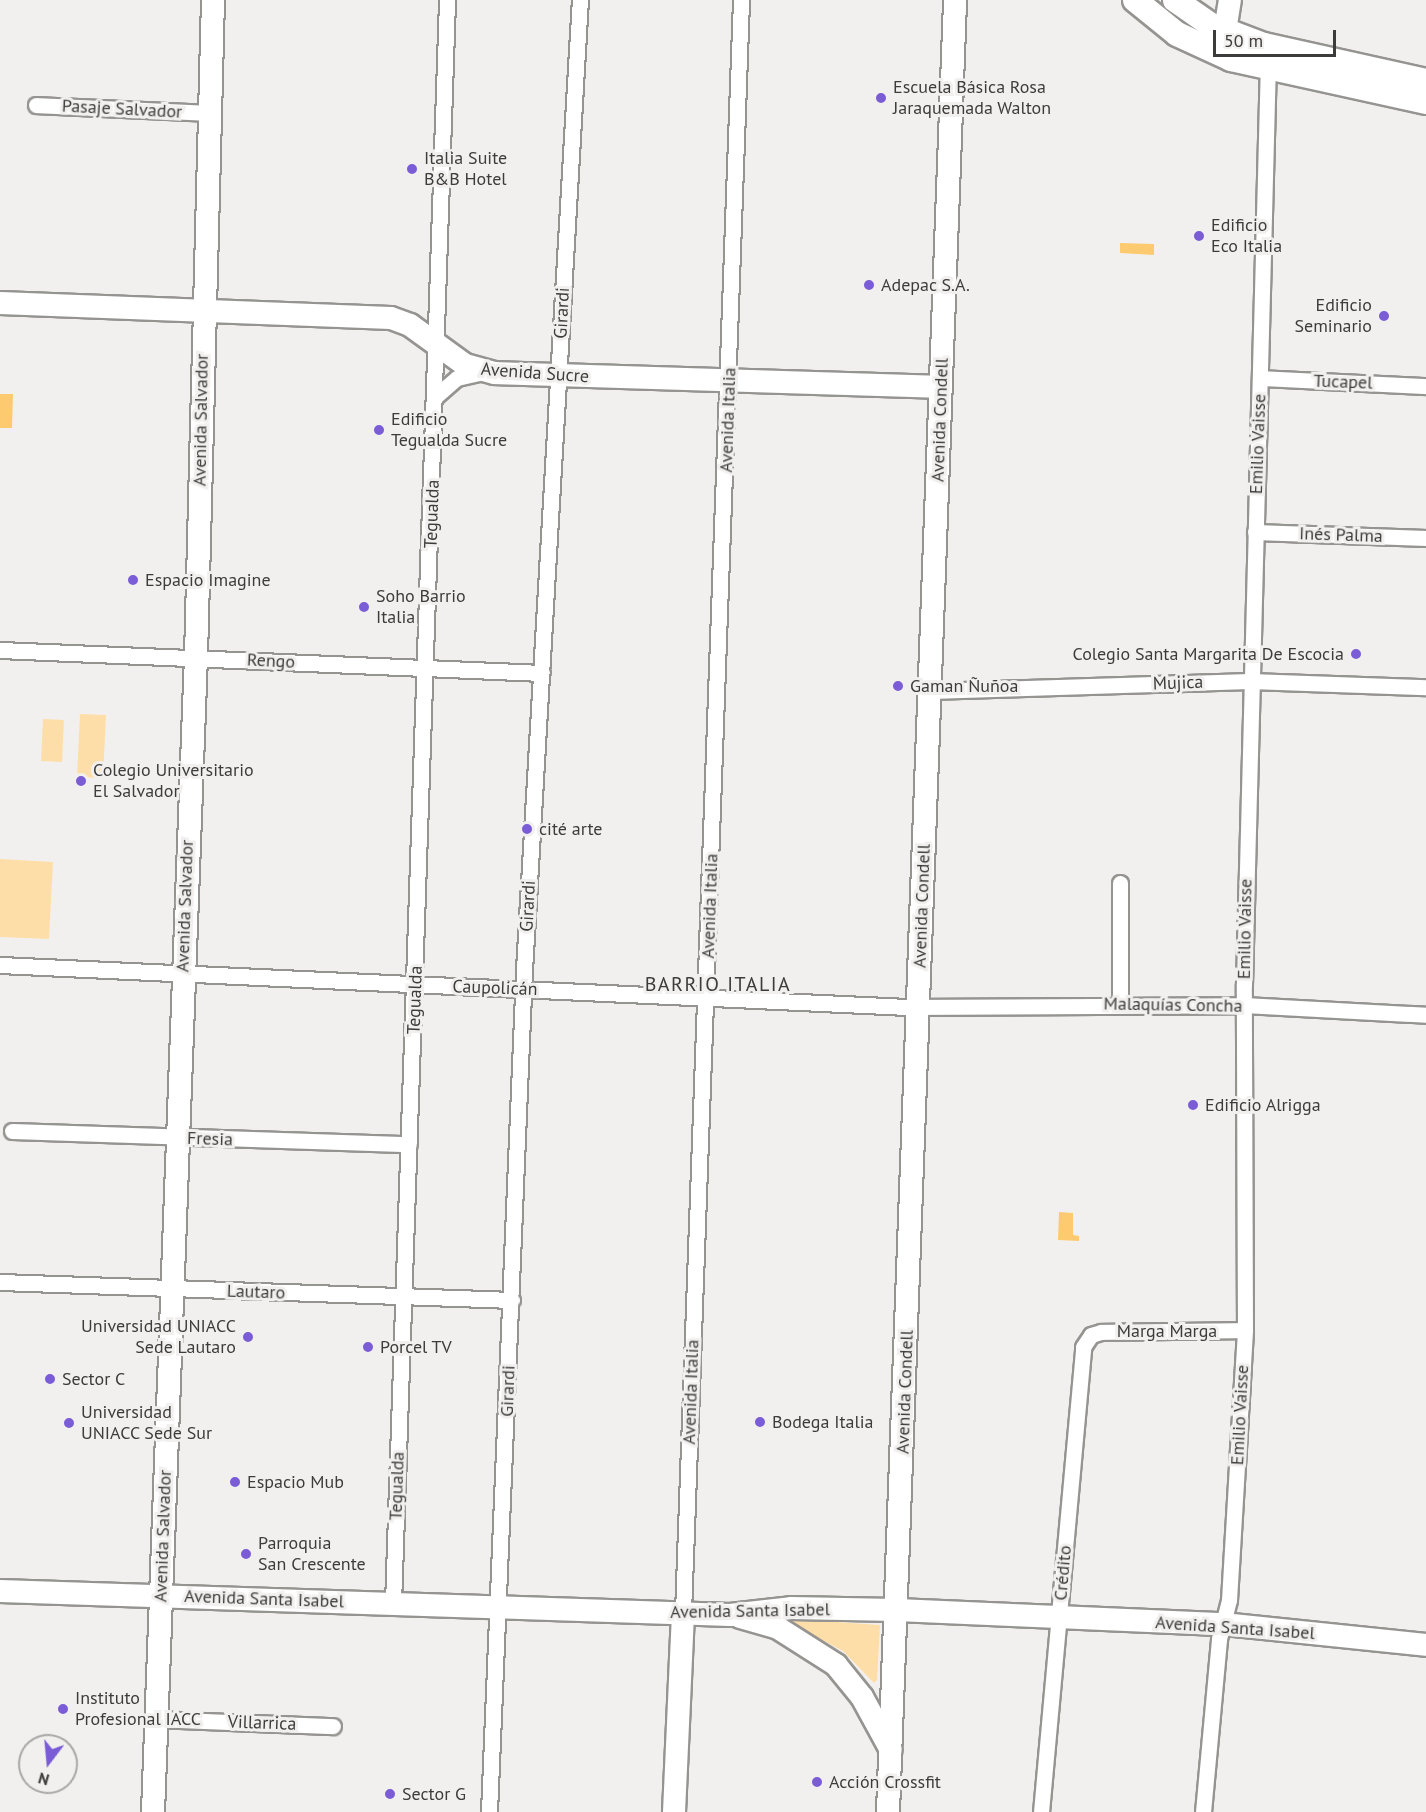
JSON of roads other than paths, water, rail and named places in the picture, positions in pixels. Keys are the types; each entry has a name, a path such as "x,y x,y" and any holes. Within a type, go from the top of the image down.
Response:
{"main road":[{"name":"Avenida Salvador","path":"153,1812 182,974 196,657 203,309 213,0"},
{"name":"Avenida Condell","path":"888,1812 955,0"},
{"path":"1135,0 1193,44 1269,70 1426,102"},
{"path":"1175,0 1226,31 1264,45 1426,81"},
{"path":"1226,31 1230,0"},
{"path":"1193,44 1226,31"},
{"name":"Avenida Sucre","path":"0,303 391,318 411,325 465,365 484,372 729,382 941,387"},
{"name":"Avenida Santa Isabel","path":"0,1591 730,1615 769,1609 897,1610 1224,1624 1426,1645"},
{"name":"Avenida Italia","path":"674,1812 683,1613"},
{"path":"730,1615 778,1628 836,1665 862,1697 891,1750"}],"street":[{"name":"Tegualda","path":"393,1604 438,344 447,0"},
{"name":"Girardi","path":"489,1812 524,989 580,0"},
{"name":"Avenida Italia","path":"683,1613 707,997 741,0"},
{"name":"Emilio Vaisse","path":"1203,1812 1219,1639 1224,1624 1245,1330 1244,1005 1250,681 1269,70 1264,45"},
{"name":"Pasaje Salvador","path":"36,105 209,112"},
{"path":"436,396 457,378 484,372"},
{"name":"Tucapel","path":"1260,378 1426,386"},
{"name":"Inés Palma","path":"1255,532 1426,538"},
{"name":"Rengo","path":"0,650 542,673"},
{"name":"Mujica","path":"930,691 1250,681 1426,687"},
{"path":"1120,884 1120,1004"},
{"name":"Caupolicán","path":"0,965 919,1007"},
{"name":"Malaquías Concha","path":"919,1007 1244,1005 1426,1015"},
{"name":"Fresia","path":"12,1131 409,1144"},
{"name":"Lautaro","path":"0,1282 512,1300"},
{"name":"Marga Marga","path":"1090,1335 1117,1331 1245,1330"},
{"name":"Crédito","path":"1041,1812 1081,1360 1090,1335"},
{"name":"Villarrica","path":"156,1719 333,1726"}],"place":[{"name":"Escuela Básica Rosa Jaraquemada Walton","path":"881,98"},
{"name":"Italia Suite B&B Hotel","path":"412,169"},
{"name":"Edificio Eco Italia","path":"1199,236"},
{"name":"Adepac S.A.","path":"869,285"},
{"name":"Edificio Seminario","path":"1384,316"},
{"name":"Edificio Tegualda Sucre","path":"379,430"},
{"name":"Espacio Imagine","path":"133,580"},
{"name":"Soho Barrio Italia","path":"364,607"},
{"name":"Colegio Santa Margarita De Escocia","path":"1356,654"},
{"name":"Gaman Ñuñoa","path":"898,686"},
{"name":"Colegio Universitario El Salvador","path":"81,781"},
{"name":"cité arte","path":"527,829"},
{"name":"Edificio Alrigga","path":"1193,1105"},
{"name":"Universidad UNIACC Sede Lautaro","path":"248,1337"},
{"name":"Porcel TV","path":"368,1347"},
{"name":"Sector C","path":"50,1379"},
{"name":"Bodega Italia","path":"760,1422"},
{"name":"Universidad UNIACC Sede Sur","path":"69,1423"},
{"name":"Espacio Mub","path":"235,1482"},
{"name":"Parroquia San Crescente","path":"246,1554"},
{"name":"Instituto Profesional IACC","path":"63,1709"},
{"name":"Acción Crossfit","path":"817,1782"},
{"name":"Sector G","path":"390,1794"}],"district":[{"name":"BARRIO ITALIA","path":"718,984"}]}
